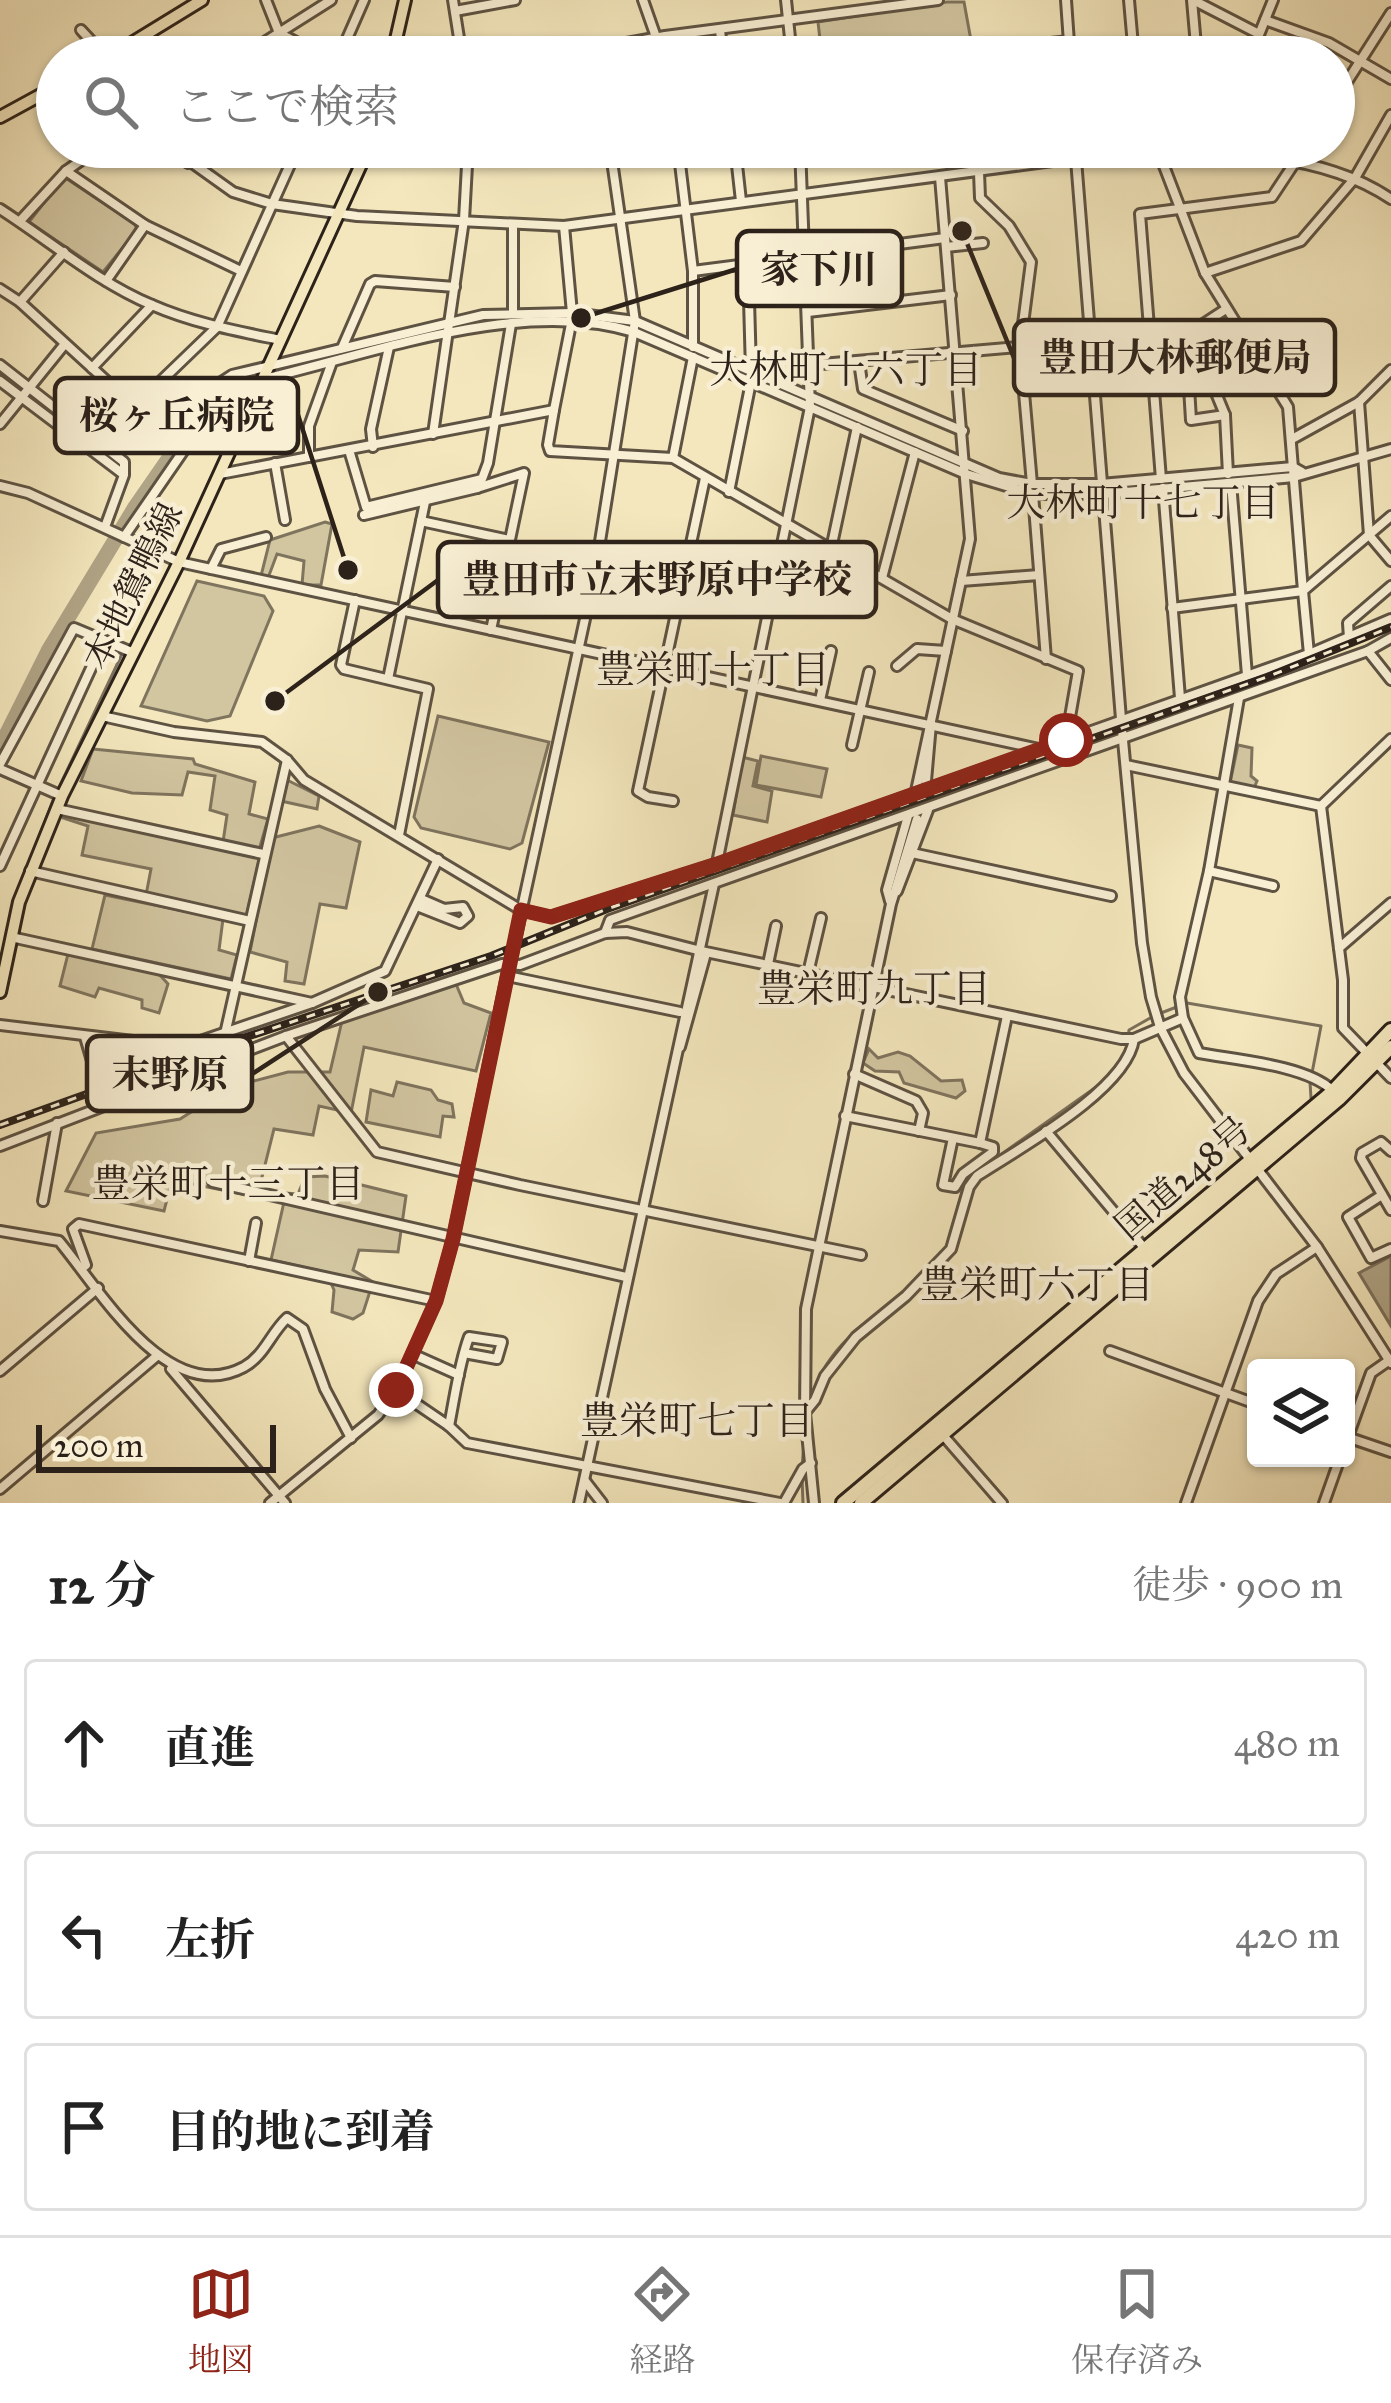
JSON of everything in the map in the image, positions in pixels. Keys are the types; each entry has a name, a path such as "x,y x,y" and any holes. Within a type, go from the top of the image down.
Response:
{"highway":[{"name":"国道248号","path":"861,1503 1371,1061 1391,1030"},
{"name":"国道248号","path":"843,1503 1391,1046"}],"main road":[{"path":"142,36 202,0"},
{"path":"397,36 405,0"},
{"path":"0,117 36,97"},
{"name":"本地鴛鴨線","path":"0,992 30,871 59,803 179,562 360,168"}],"street":[{"path":"266,0 279,33 285,36"},
{"path":"274,36 331,0"},
{"path":"348,36 364,0"},
{"path":"459,36 454,6 515,0"},
{"path":"643,0 656,36"},
{"path":"786,0 790,36"},
{"path":"673,36 938,0"},
{"path":"1066,0 1069,36"},
{"path":"1129,0 1132,36"},
{"path":"1192,0 1259,34 1273,0"},
{"path":"1192,0 1195,36"},
{"path":"1355,68 1391,14"},
{"path":"1265,20 1303,36"},
{"path":"82,30 88,36"},
{"path":"720,30 721,36"},
{"path":"1355,58 1391,79"},
{"path":"1205,273 1301,241 1355,178 1391,116"},
{"path":"20,221 71,168"},
{"path":"196,168 232,192 272,204 340,214 564,226 1006,168"},
{"path":"134,406 217,327 288,168"},
{"path":"434,434 467,168"},
{"path":"270,1503 282,1499 378,1415 396,1390 436,1301 453,1239 579,651 616,453 634,326 612,168"},
{"path":"674,458 693,352 693,272 681,168"},
{"path":"737,168 741,201"},
{"path":"717,864 810,402 802,168"},
{"path":"1076,168 1145,970 1160,1027 1184,1073 1317,1247 1390,1361 1371,1373 1355,1416"},
{"path":"1165,168 1205,273 1288,407 1309,654"},
{"path":"1180,698 1140,214 1272,197 1291,168"},
{"path":"1331,168 1391,199"},
{"path":"67,171 145,225 242,271"},
{"path":"979,172 980,199 1009,226 1031,262 1020,346 1046,659"},
{"path":"916,793 970,539 940,177"},
{"path":"0,209 106,281 152,305 217,327 280,340"},
{"path":"364,515 477,485 485,475 512,319 513,224"},
{"path":"106,281 145,225"},
{"path":"564,226 572,318 550,451 674,458 952,619 1078,671 1066,740"},
{"path":"693,272 804,257 982,243"},
{"path":"20,302 64,252"},
{"path":"729,492 751,376 748,264"},
{"path":"341,350 375,281 455,287"},
{"path":"0,289 171,440 217,383 232,375 332,362 449,327"},
{"path":"808,312 951,295"},
{"path":"92,368 152,305"},
{"path":"810,365 1191,332 1226,309"},
{"path":"124,537 212,405 238,385 341,350 512,319 572,318 634,326 966,470"},
{"path":"1191,332 1226,415 1247,675"},
{"path":"0,424 64,344"},
{"path":"373,447 370,428 389,347"},
{"path":"309,457 309,426 332,362"},
{"path":"859,362 863,389 963,431"},
{"path":"0,365 124,462 124,475 105,527"},
{"path":"1292,440 1359,402 1391,370"},
{"path":"0,381 124,475"},
{"path":"1189,387 1191,419 1226,415"},
{"path":"810,402 915,452 1032,489 1102,489 1296,472 1391,449"},
{"path":"1359,402 1369,535 1391,561"},
{"path":"220,474 554,410"},
{"path":"831,549 856,427"},
{"path":"349,451 366,507 524,473 490,630"},
{"path":"882,578 915,452"},
{"path":"274,464 285,520"},
{"path":"673,801 638,791 705,478"},
{"path":"0,486 28,493 179,562 1040,750"},
{"path":"388,679 425,502"},
{"path":"1172,608 1304,591 1391,516"},
{"path":"421,521 508,539"},
{"path":"211,569 221,549 266,537"},
{"path":"961,581 1039,575"},
{"path":"1349,638 1348,623 1391,586"},
{"path":"771,596 843,611"},
{"path":"355,600 340,665 428,688 399,835"},
{"path":"102,716 192,735 262,742 304,780 521,910 551,917 1040,750 1309,654 1391,619"},
{"path":"134,653 74,628 0,766 59,803 262,854"},
{"path":"605,933 610,920 912,818 1368,651 1391,638"},
{"path":"0,866 104,640"},
{"path":"897,667 917,649 946,651"},
{"path":"820,700 831,651"},
{"path":"1368,651 1391,680"},
{"path":"852,746 869,672"},
{"path":"1239,698 1226,786 1180,997 1183,1018 1199,1053 1301,1074 1320,1080 1333,1091"},
{"path":"926,781 931,723"},
{"path":"1321,806 1391,739"},
{"path":"224,1036 287,760"},
{"path":"1126,765 1321,806"},
{"path":"1321,806 1339,948 1343,1028 1391,1078"},
{"path":"814,1503 805,1413 806,1310 892,900 928,809"},
{"path":"892,900 887,890 912,818"},
{"path":"912,853 1112,896"},
{"path":"0,1025 183,1047 312,1003 382,974 437,859"},
{"path":"30,871 250,921"},
{"path":"1209,871 1273,886"},
{"path":"579,1503 714,883"},
{"path":"419,902 444,909 463,907 468,916 460,923 419,902"},
{"path":"1339,948 1391,903"},
{"path":"808,973 821,918"},
{"path":"768,964 776,926"},
{"path":"511,959 520,965 605,933 627,932 1134,1040 1183,1018"},
{"path":"11,937 312,1003"},
{"path":"0,1146 104,1100 511,959"},
{"path":"507,976 680,1012"},
{"path":"980,1143 1007,1016"},
{"path":"286,1036 377,1152 861,1255"},
{"path":"89,1037 99,1084"},
{"path":"805,1413 824,1376 856,1337 906,1296 951,1249 969,1186 977,1176 1046,1131 1118,1073 1134,1040"},
{"path":"854,1074 916,1101 923,1113 919,1131"},
{"path":"845,1116 980,1143 993,1147 993,1152 962,1174 955,1187 943,1185 953,1138"},
{"path":"43,1201 57,1122"},
{"path":"1046,1131 1145,1250"},
{"path":"1391,1151 1381,1142 1362,1153 1391,1210"},
{"path":"213,1182 627,1277"},
{"path":"1382,1195 1348,1217 1371,1258 1391,1249"},
{"path":"249,1261 256,1223"},
{"path":"82,1268 86,1265 73,1229 79,1224 436,1301"},
{"path":"0,1231 59,1241 282,1499"},
{"path":"1186,1503 1265,1288 1276,1274 1317,1247"},
{"path":"0,1372 98,1288"},
{"path":"160,1357 195,1375 228,1374 260,1356 286,1318 296,1321 351,1438"},
{"path":"449,1426 464,1353 471,1335 502,1342 497,1359 464,1353"},
{"path":"1110,1352 1247,1400"},
{"path":"412,1354 459,1375"},
{"path":"0,1489 160,1357"},
{"path":"396,1390 467,1443 782,1503 811,1463"},
{"path":"942,1434 1002,1503"},
{"path":"1355,1441 1391,1452"},
{"path":"1324,1503 1337,1467"},
{"path":"584,1480 602,1503"}],"shaded area":[{"path":"964,2 970,36 820,36 818,22"},
{"path":"64,177 135,224 137,230 103,272 29,222"},
{"path":"325,522 332,524 321,585 302,585 304,561 277,554 268,578 261,576 270,540"},
{"path":"197,581 264,596 273,611 230,716 207,721 141,706"},
{"path":"438,716 549,742 522,843 510,849 421,828 414,817"},
{"path":"1238,745 1252,748 1254,788 1230,783"},
{"path":"93,749 193,759 195,764 255,782 249,814 268,819 259,850 223,842 227,815 210,810 215,776 188,772 182,795 132,793 81,781"},
{"path":"761,756 827,769 821,797 756,785"},
{"path":"742,757 758,761 753,786 772,791 767,822 733,815"},
{"path":"285,779 319,796 317,809 281,801"},
{"path":"63,813 260,856 246,918 146,895 151,869 82,855 88,826 63,818"},
{"path":"319,826 360,842 346,908 320,904 304,984 285,981 287,962 250,952 272,838"},
{"path":"105,895 223,919 219,950 237,955 231,979 92,949"},
{"path":"68,954 157,972 168,984 159,1013 142,1008 142,1000 99,988 95,997 60,986"},
{"path":"456,984 464,1003 491,1013 476,1071 364,1047 351,1113 319,1106 313,1135 274,1129 257,1197 172,1180 164,1211 66,1191 96,1133 180,1119 231,1087 288,1072 330,1072 342,1021"},
{"path":"869,1049 878,1058 898,1052 910,1056 941,1081 962,1080 965,1091 956,1098 904,1083 899,1072 875,1071 863,1063"},
{"path":"397,1082 431,1090 438,1100 452,1104 454,1117 443,1116 440,1137 366,1122 371,1090 393,1096"},
{"path":"325,1176 406,1196 398,1252 359,1250 353,1270 373,1282 363,1313 353,1319 332,1312 334,1290 326,1272 271,1260 286,1193 298,1194 305,1177"},
{"path":"1391,1256 1391,1326 1359,1273"}],"waterway":[{"path":"0,747 48,651 135,507 214,393 238,381 440,328 545,316 595,319 642,330 945,461"},
{"path":"1013,485 1084,490 1285,473"},
{"path":"19,889 54,798 122,654"},
{"path":"1161,1013 1187,1003 1321,1026 1312,1073"},
{"path":"1127,1048 1129,1030 1152,1017"},
{"path":"982,1168 1106,1080"},
{"path":"1310,1082 1311,1098"},
{"path":"901,1295 946,1249 965,1182 975,1174"},
{"path":"812,1397 842,1344 889,1305"},
{"path":"802,1468 804,1442"},
{"path":"802,1477 803,1503"}],"railway":[{"path":"204,1051 491,956 607,909 1267,677 1391,627"},
{"path":"0,1125 218,1047"}],"place":[{"name":"豊田大林郵便局","path":"962,231"},
{"name":"家下川","path":"581,318"},
{"name":"桜ヶ丘病院","path":"348,570"},
{"name":"豊田市立末野原中学校","path":"275,701"},
{"name":"末野原","path":"378,992"}],"district":[{"name":"大林町十六丁目","path":"846,370"},
{"name":"大林町十七丁目","path":"1143,503"},
{"name":"豊栄町十丁目","path":"713,670"},
{"name":"豊栄町九丁目","path":"874,989"},
{"name":"豊栄町十三丁目","path":"228,1184"},
{"name":"豊栄町六丁目","path":"1037,1285"},
{"name":"豊栄町七丁目","path":"697,1421"}],"route":[{"path":"396,1390 436,1301 453,1239 521,910 551,917 717,864 1066,740"}]}
